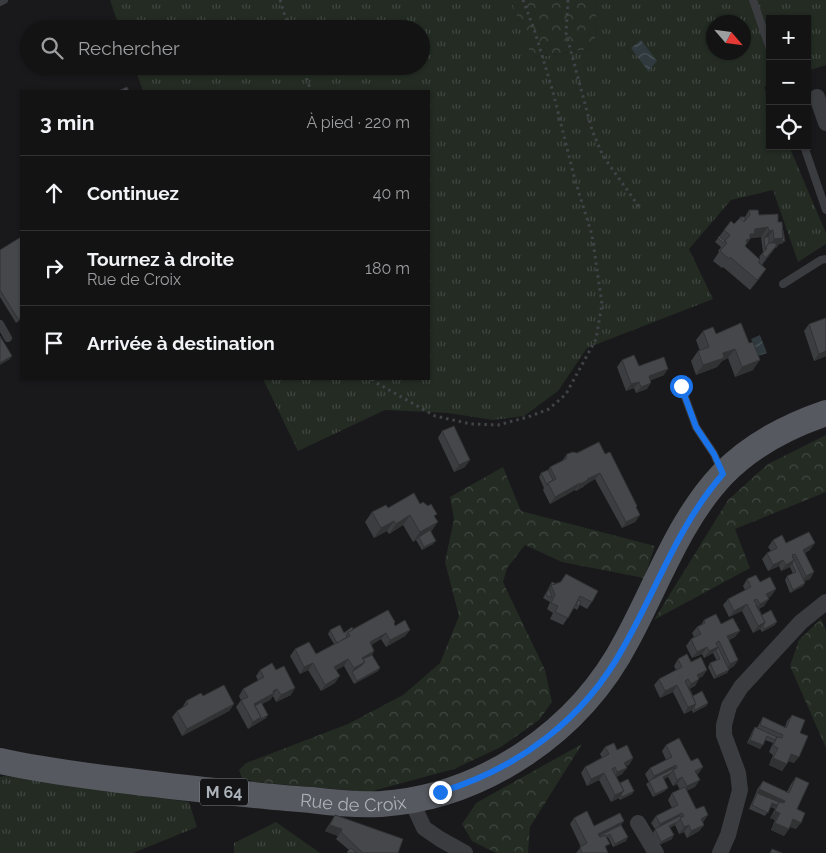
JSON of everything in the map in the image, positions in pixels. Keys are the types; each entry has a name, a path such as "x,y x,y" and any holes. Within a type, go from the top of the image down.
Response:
{"main road":[{"name":"Rue de Croix","path":"0,761 37,769 199,790 353,804 382,804 411,800 458,786 506,765 544,740 581,707 599,686 623,649 692,513 723,474 745,455 774,436 801,422 826,413"},
{"name":"Rue de Croix","path":"0,768 37,769"}],"street":[{"path":"817,97 826,123"},
{"path":"720,853 728,835 740,790 738,773 724,735 724,725 729,706 741,687 794,629 810,613 826,602"},
{"path":"411,800 424,828 465,853"},
{"path":"638,823 656,853"}],"lane":[{"path":"0,2 4,0"},
{"path":"753,0 766,37"},
{"path":"805,150 826,210"},
{"path":"783,284 821,260 826,259"},
{"path":"0,324 8,338"},
{"path":"681,386 696,427 714,454 723,474"}],"path":[{"path":"280,0 286,20"},
{"path":"374,380 435,416 471,424 498,426 549,409 566,394 596,339 602,304 592,235 575,180 553,92 535,32 522,0"},
{"path":"568,0 566,32 592,130 603,156 640,208"},
{"path":"305,75 311,90"}],"green space":[{"path":"110,0 511,0 533,58 595,48 597,0 826,0 826,65 811,70 811,15 766,15 766,86 764,87 766,92 766,150 791,150 826,233 826,244 798,262 773,190 731,200 689,249 713,299 587,348 558,391 524,416 493,420 448,413 385,410 298,451 263,380 430,380 430,90 143,90 137,75 430,75 430,20 117,20"},
{"path":"511,0 597,0 595,48 532,58"},
{"path":"826,435 826,492 735,529 750,568 654,620 728,500 768,464"},
{"path":"503,467 521,511 655,546 644,578 562,562 525,545 507,568 503,582 545,670 552,702 539,720 501,747 454,769 369,792 255,782 242,778 239,770 246,763 348,724 403,695 440,663 459,616 445,562 454,519 450,497"},
{"path":"821,619 826,630 826,748 790,666 799,640"},
{"path":"582,744 530,827 528,853 496,853 472,841 462,824 476,803"},
{"path":"5,776 189,802 197,827 133,853 0,853 0,777"},
{"path":"276,822 320,853 234,853 234,843"}],"water":[{"path":"641,40 657,61 648,71 631,48"},
{"path":"760,335 767,353 758,356 751,339"}],"building":[{"path":"749,210 758,210 759,215 778,214 778,222 782,222 783,238 774,239 773,230 769,231 768,227 755,229 754,234 750,234 750,239 746,240 745,246 760,260 758,262 766,269 757,280 720,251 727,243 725,241 730,235 724,230 731,221 734,224 740,218 744,222 750,215"},
{"path":"745,217 744,222 740,218"},
{"path":"782,230 785,241 781,241 783,238"},
{"path":"719,236 725,241 723,243 718,238"},
{"path":"764,237 769,237 769,243 765,249"},
{"path":"20,238 20,318 18,319 0,290 0,250"},
{"path":"769,243 776,243 776,246 766,258 762,254"},
{"path":"826,318 826,351 819,354 809,324"},
{"path":"741,323 749,343 753,342 760,360 742,367 735,349 723,353 724,358 703,365 698,351 709,347 703,331 713,327 716,334"},
{"path":"0,336 12,356 0,363"},
{"path":"634,355 639,366 664,357 668,369 649,376 651,383 641,387 639,382 631,384 622,360"},
{"path":"454,426 470,460 459,465 442,431"},
{"path":"599,442 605,454 610,452 637,506 640,515 626,522 600,473 555,497 548,483 556,479 550,467 566,459 567,454 577,453"},
{"path":"548,470 553,480 547,485 541,473"},
{"path":"414,493 420,504 423,502 428,506 431,504 437,514 434,516 438,522 420,532 410,515 396,524 394,521 381,528 372,512 386,505 388,508"},
{"path":"430,530 436,541 424,547 419,537"},
{"path":"809,532 815,543 803,550 814,572 806,576 795,554 792,555 794,560 786,565 783,560 773,565 767,553 777,548 773,540 782,535 786,543"},
{"path":"793,557 805,583 793,590 787,576 796,572 792,564"},
{"path":"566,574 598,591 592,602 580,596 568,618 555,612 558,606 551,603 555,595 551,585 561,582"},
{"path":"756,575 760,582 770,577 776,589 766,594 769,599 760,604 757,599 754,600 765,622 758,626 747,604 734,611 728,599 751,587 747,579"},
{"path":"549,588 552,598 546,595"},
{"path":"578,600 581,601 579,606 576,605"},
{"path":"756,605 762,615 771,610 777,622 764,629 765,622"},
{"path":"388,610 395,622 395,626 405,620 410,630 390,640 386,633 370,642 374,651 362,658 365,662 354,668 348,659 334,667 340,676 325,685 313,663 304,667 295,649 309,642 316,654 350,636 348,632"},
{"path":"716,614 721,624 733,618 740,631 727,636 738,660 730,664 719,641 716,643 718,647 709,651 707,647 697,652 691,639 701,634 697,627 705,623 704,620"},
{"path":"340,625 344,633 352,627 353,630 348,632 347,637 337,643 330,630"},
{"path":"718,647 729,670 716,676 710,663 720,659 716,650"},
{"path":"687,654 691,662 701,657 707,670 697,675 699,679 691,684 688,679 685,681 696,704 688,707 677,685 665,691 659,679 682,667 678,659"},
{"path":"372,655 380,668 357,681 352,672 365,662 363,659"},
{"path":"272,663 276,670 284,666 295,688 281,695 277,689 273,691 274,693 254,704 261,717 253,722 241,700 248,697 243,689 264,677 260,670"},
{"path":"224,685 234,704 187,729 177,711 188,704 186,701 201,693 203,696"},
{"path":"688,686 693,696 702,691 708,703 695,710 696,704"},
{"path":"261,702 268,715 259,720 261,717 255,706"},
{"path":"792,715 805,720 800,733 808,736 799,757 791,754 787,764 773,758 778,748 773,746 777,737 782,738 783,735 760,725 763,717 786,728"},
{"path":"755,727 777,737 775,740 767,736 763,745 750,740"},
{"path":"679,738 691,761 698,758 703,767 695,771 700,780 687,786 682,777 677,780 673,770 677,768 676,765 654,776 650,768 672,757 666,745"},
{"path":"614,743 617,750 627,745 633,758 624,763 627,768 617,772 615,767 612,769 624,791 615,795 604,773 591,779 585,767 609,754 605,747"},
{"path":"674,768 671,773 663,777 668,788 655,794 649,781"},
{"path":"796,777 809,783 797,809 805,813 801,823 793,819 789,829 775,823 780,813 775,811 779,802 784,803 785,801 759,789 763,781 789,793"},
{"path":"628,779 634,791 622,797 621,794 624,791 620,783"},
{"path":"685,787 696,809 704,806 708,815 701,819 704,825 691,831 689,825 684,827 680,818 684,816 682,813 660,824 656,816 678,805 672,793"},
{"path":"757,793 779,802 777,805 772,803 768,813 752,805"},
{"path":"587,811 594,826 620,813 624,821 598,834 600,837 605,835 610,844 605,846 608,853 582,853 580,847 587,843 574,818"},
{"path":"335,815 403,839 398,853 363,853 341,832 342,829 330,825"},
{"path":"680,816 681,818 677,822 669,826 674,835 661,842 655,829"},
{"path":"621,825 628,837 615,844 610,834 599,836"},
{"path":"351,848 357,853 348,853"},
{"path":"772,849 782,853 770,853"}],"route":[{"path":"440,792 480,778 506,765 544,740 591,696 623,649 692,513 723,474 714,454 696,427 681,386"}]}
